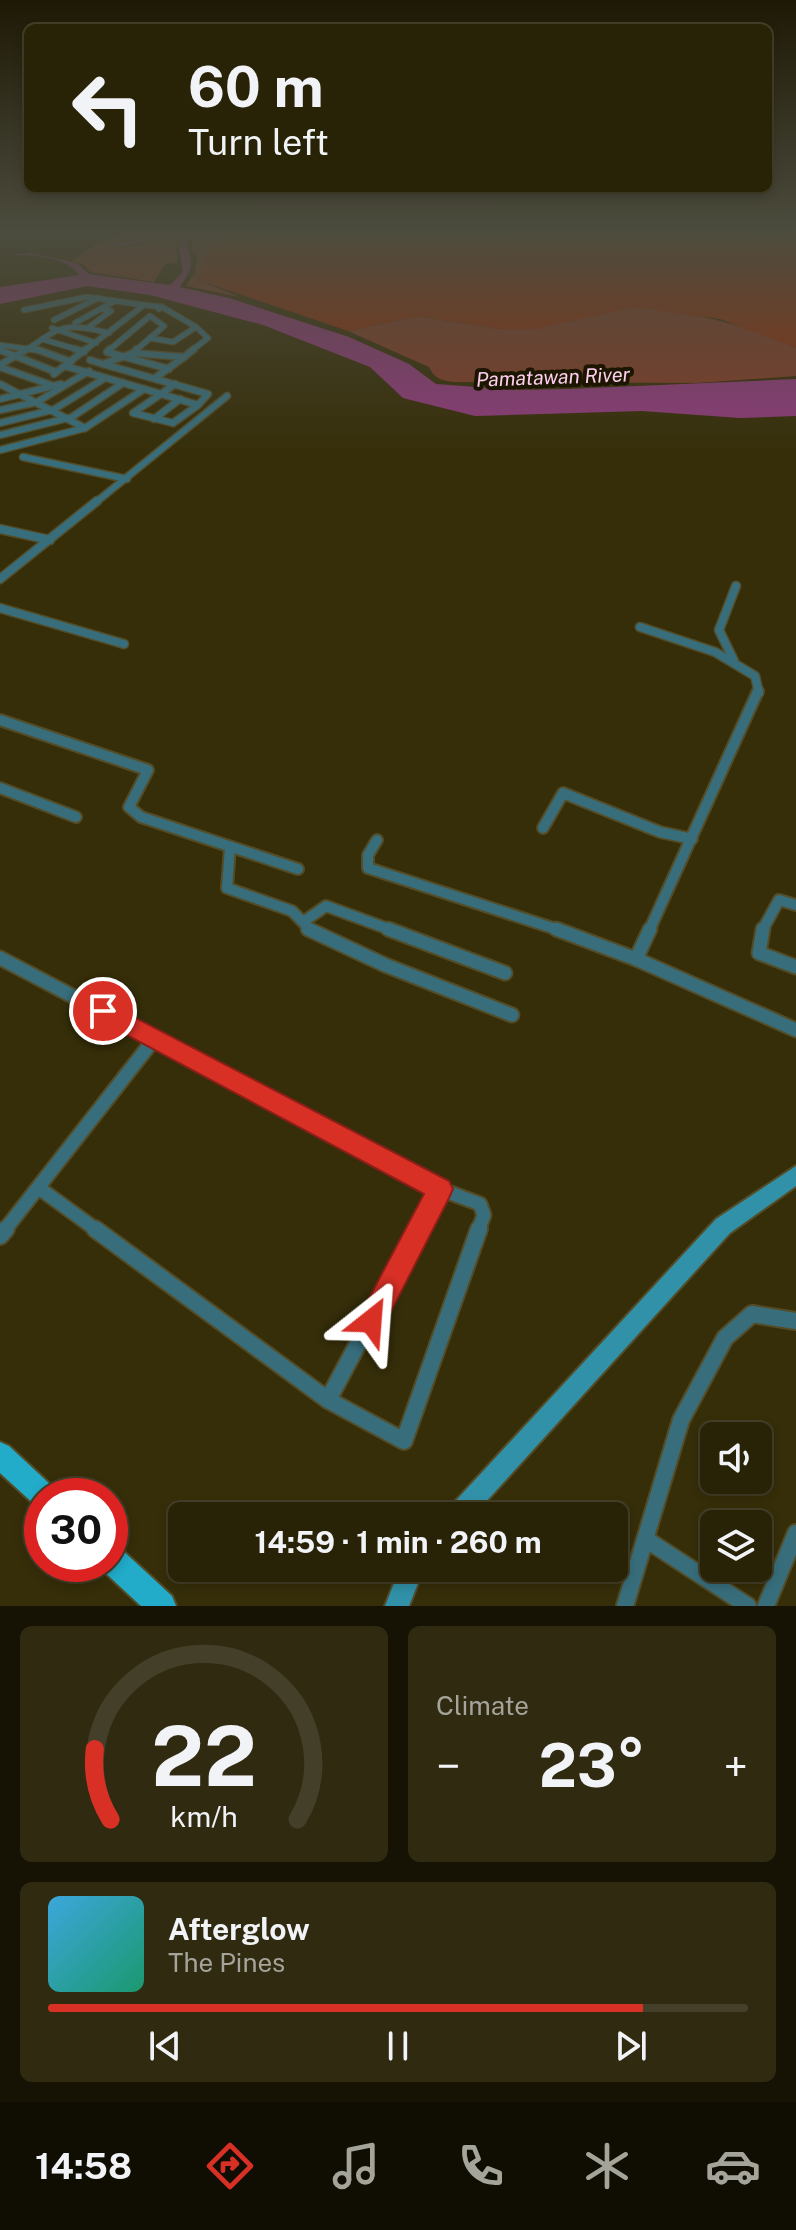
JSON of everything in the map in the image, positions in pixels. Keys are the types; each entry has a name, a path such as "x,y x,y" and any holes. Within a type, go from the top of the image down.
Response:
{"main road":[{"path":"0,1455 25,1478"},
{"path":"128,1575 162,1606"}],"street":[{"path":"51,305 24,310 109,333"},
{"path":"41,316 61,305"},
{"path":"54,320 84,305"},
{"path":"75,323 108,305"},
{"path":"0,347 55,373 144,305 162,307 196,327 208,338 155,378"},
{"path":"162,307 107,351 184,357"},
{"path":"89,327 111,311 101,309"},
{"path":"0,410 37,402 86,372 129,354 164,326 150,316"},
{"path":"0,366 18,357 52,328 63,323"},
{"path":"150,338 173,342 196,327"},
{"path":"52,328 96,343"},
{"path":"42,339 84,352"},
{"path":"0,347 30,347 86,372 198,405"},
{"path":"129,354 169,369"},
{"path":"90,360 155,378 175,384 208,394 177,422 154,419 133,413 175,384"},
{"path":"0,366 53,386"},
{"path":"0,423 53,410 105,378"},
{"path":"0,399 71,382"},
{"path":"0,435 68,419 123,383"},
{"path":"0,384 23,393 85,428"},
{"path":"0,450 85,428 144,389"},
{"path":"0,579 227,396"},
{"path":"154,419 180,399"},
{"path":"23,457 127,479"},
{"path":"0,529 50,540"},
{"path":"735,662 719,630 736,586"},
{"path":"0,608 124,644"},
{"path":"636,959 759,693 755,676 735,662 707,647 640,627"},
{"path":"0,720 148,770 129,807 133,813 298,869"},
{"path":"0,788 76,817"},
{"path":"543,828 563,793 660,832 692,839"},
{"path":"377,840 368,855 368,868 493,912 567,931 796,1030"},
{"path":"230,847 227,888 292,911 309,930 385,965 512,1015"},
{"path":"796,905 779,900 762,931 759,953 796,967"},
{"path":"303,922 326,906 505,973"},
{"path":"0,958 440,1189 480,1204 484,1215 404,1441 328,1400 39,1188"},
{"path":"0,1236 155,1038"},
{"path":"470,1502 723,1226 796,1175"},
{"path":"328,1400 440,1189"},
{"path":"625,1606 681,1420 725,1338 752,1314 796,1321"},
{"path":"766,1606 796,1533"},
{"path":"647,1540 748,1606"},
{"path":"397,1606 406,1582"}],"shaded area":[{"path":"187,305 250,305 349,337 409,364 436,384 515,390 796,379 796,416 740,418 642,411 475,416 403,398 370,367 263,325"},
{"path":"271,305 796,305 796,348 720,319 634,307 536,329 500,329 418,316 348,331"},
{"path":"634,307 717,320 796,348 796,376 697,383 455,382 439,379 429,367 348,331 418,316 500,329"}],"route":[{"path":"103,1011 440,1189 371,1321"}],"water label":[{"name":"Pamatawan River","path":"553,377"}]}
